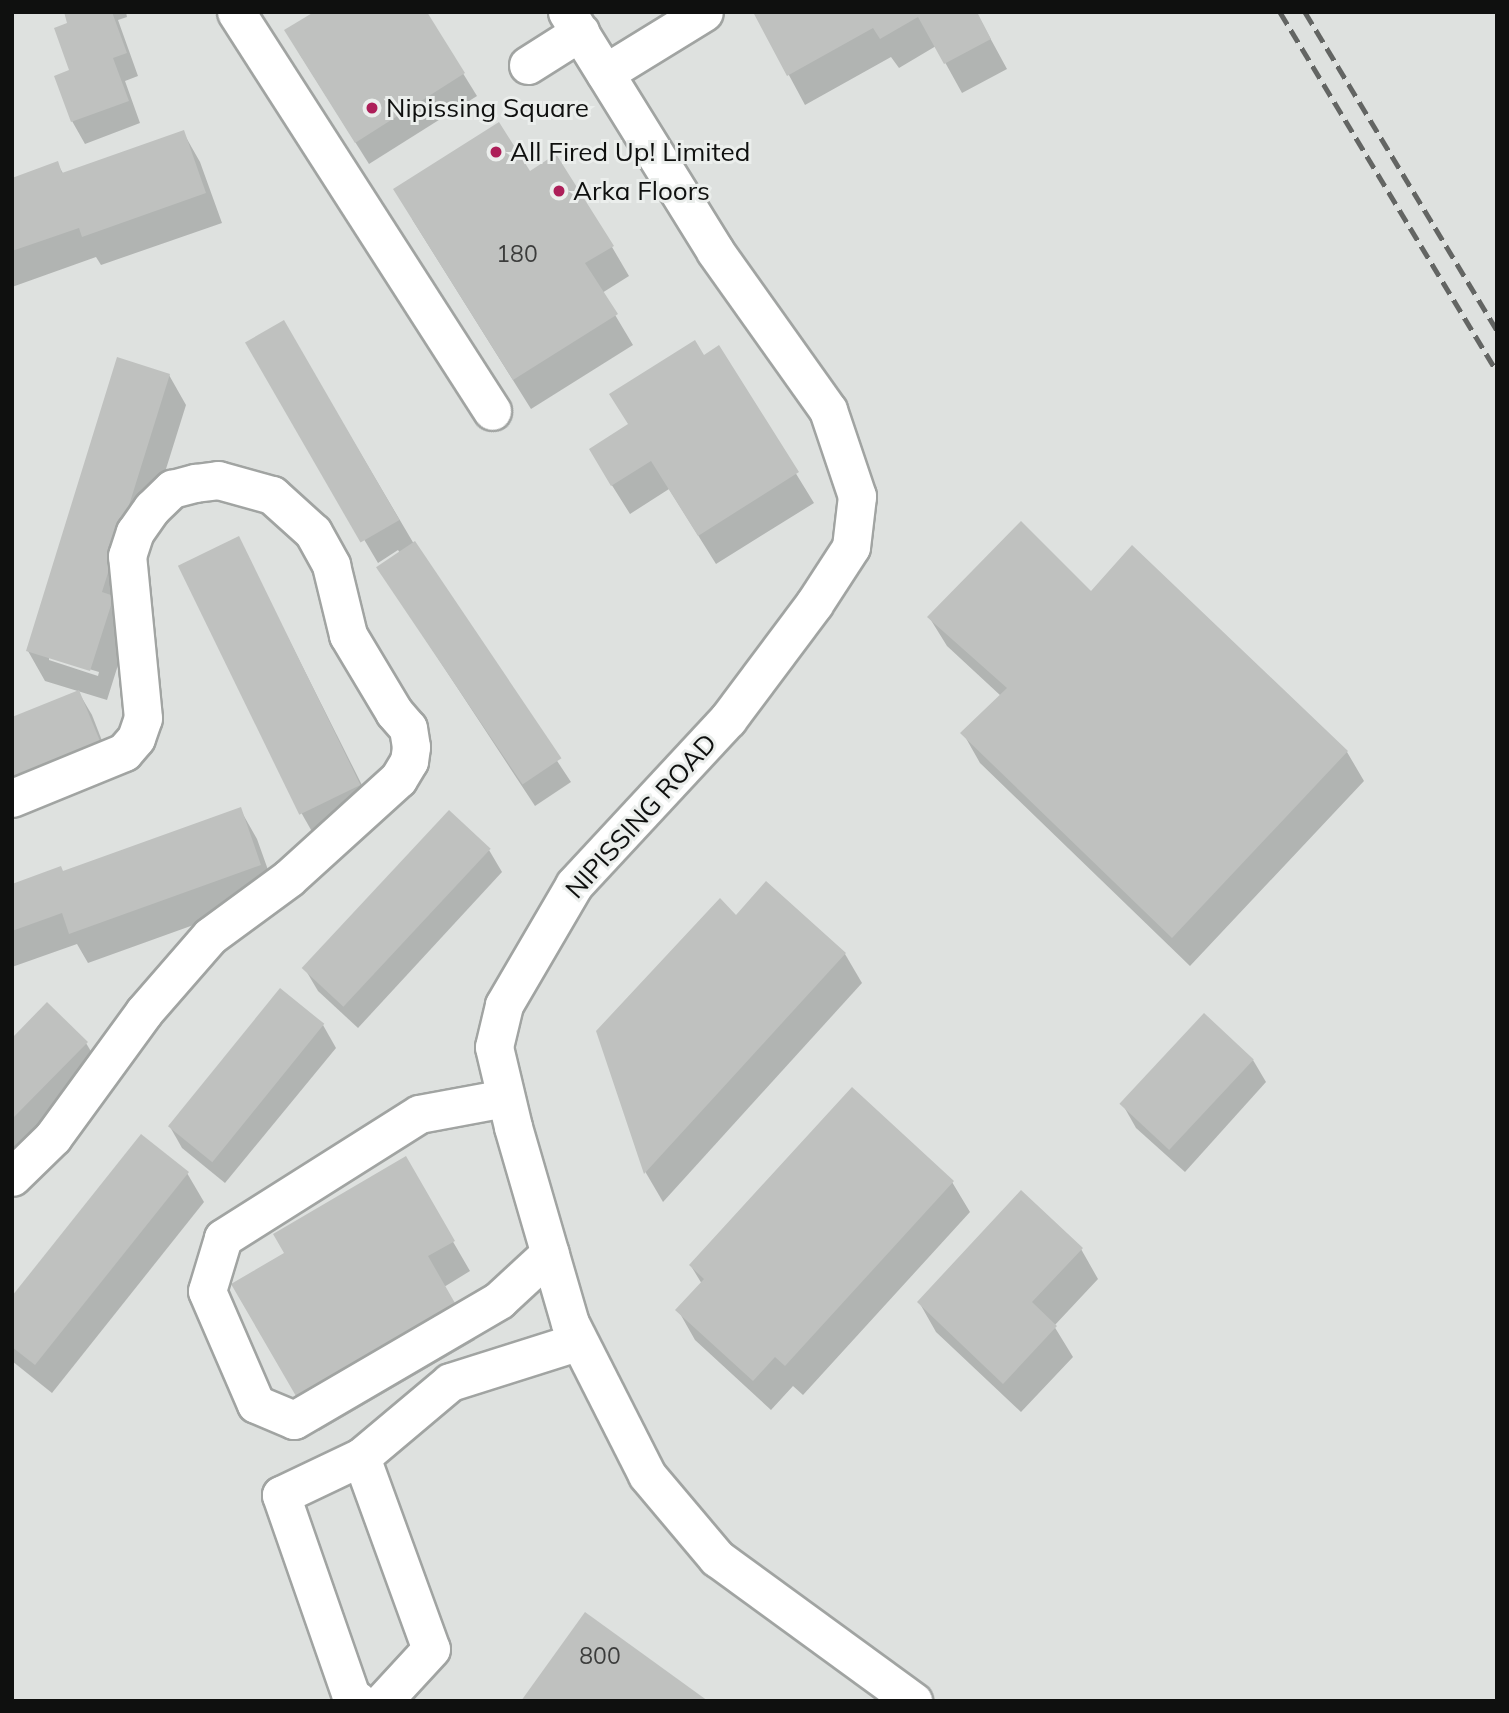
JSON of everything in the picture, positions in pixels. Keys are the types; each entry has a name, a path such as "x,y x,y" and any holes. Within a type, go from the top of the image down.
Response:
{"street":[{"path":"236,12 492,411"},
{"path":"605,73 704,12"},
{"path":"528,65 573,22"},
{"name":"NIPISSING ROAD","path":"573,22 715,251 828,410 857,496 851,547 814,604 727,719 574,886 504,1005 494,1047 505,1098 577,1342 648,1475 717,1558 913,1701"},
{"path":"12,798 124,752 136,738 143,718 127,556 135,532 152,508 172,489 218,480 272,495 313,532 331,565 348,635 394,712 408,728 411,747 409,761 398,779 289,878 209,936 144,1012 53,1137 12,1177"},
{"path":"505,1098 418,1114 223,1238 207,1291 256,1404 294,1420 499,1300 550,1253"},
{"path":"358,1701 351,1696 281,1495 360,1457 450,1382 577,1342"},
{"path":"360,1457 431,1649 383,1701"}],"building":[{"path":"64,12 112,12 127,53 113,58 129,101 71,122 54,76 69,70 54,28 67,23"},
{"name":"Nipissing Square","path":"314,12 427,12 465,73 355,143 284,30"},
{"path":"753,12 977,12 991,39 944,64 918,17 880,39 873,28 787,76"},
{"path":"499,122 530,171 556,154 614,246 585,263 618,314 513,380 393,189"},
{"path":"184,130 206,193 82,237 79,228 12,251 12,178 58,161 62,173"},
{"path":"284,320 400,520 361,543 245,342"},
{"path":"695,340 704,355 719,345 799,472 698,536 651,461 611,486 589,449 628,424 609,394"},
{"path":"117,357 170,374 102,592 114,596 90,671 26,651"},
{"path":"1021,521 1091,591 1132,545 1348,751 1172,938 960,733 1007,688 927,617"},
{"path":"239,536 360,785 299,815 178,566"},
{"path":"415,541 562,758 523,784 376,567"},
{"path":"79,690 102,746 12,781 12,717"},
{"path":"241,807 261,865 69,934 62,913 12,931 12,884 61,866 63,871"},
{"path":"449,810 491,849 343,1007 302,968"},
{"path":"766,881 846,953 644,1174 596,1031 720,898 736,915"},
{"path":"280,988 324,1024 212,1162 168,1126"},
{"path":"47,1002 88,1042 12,1119 12,1038"},
{"path":"1204,1013 1254,1059 1169,1150 1119,1104"},
{"path":"852,1087 954,1181 785,1366 775,1357 753,1381 675,1310 704,1279 689,1265"},
{"path":"141,1134 189,1172 35,1365 12,1347 12,1296"},
{"path":"406,1156 455,1241 428,1256 459,1310 300,1403 231,1284 284,1253 273,1234"},
{"path":"1021,1190 1083,1248 1032,1302 1057,1326 1003,1384 917,1302"},
{"path":"585,1612 708,1701 521,1701"}],"railway":[{"path":"1280,12 1497,372"},
{"path":"1305,12 1497,330"}],"place":[{"name":"Nipissing Square","path":"372,108"},
{"name":"All Fired Up! Limited","path":"496,152"},
{"name":"Arka Floors","path":"559,191"}]}
